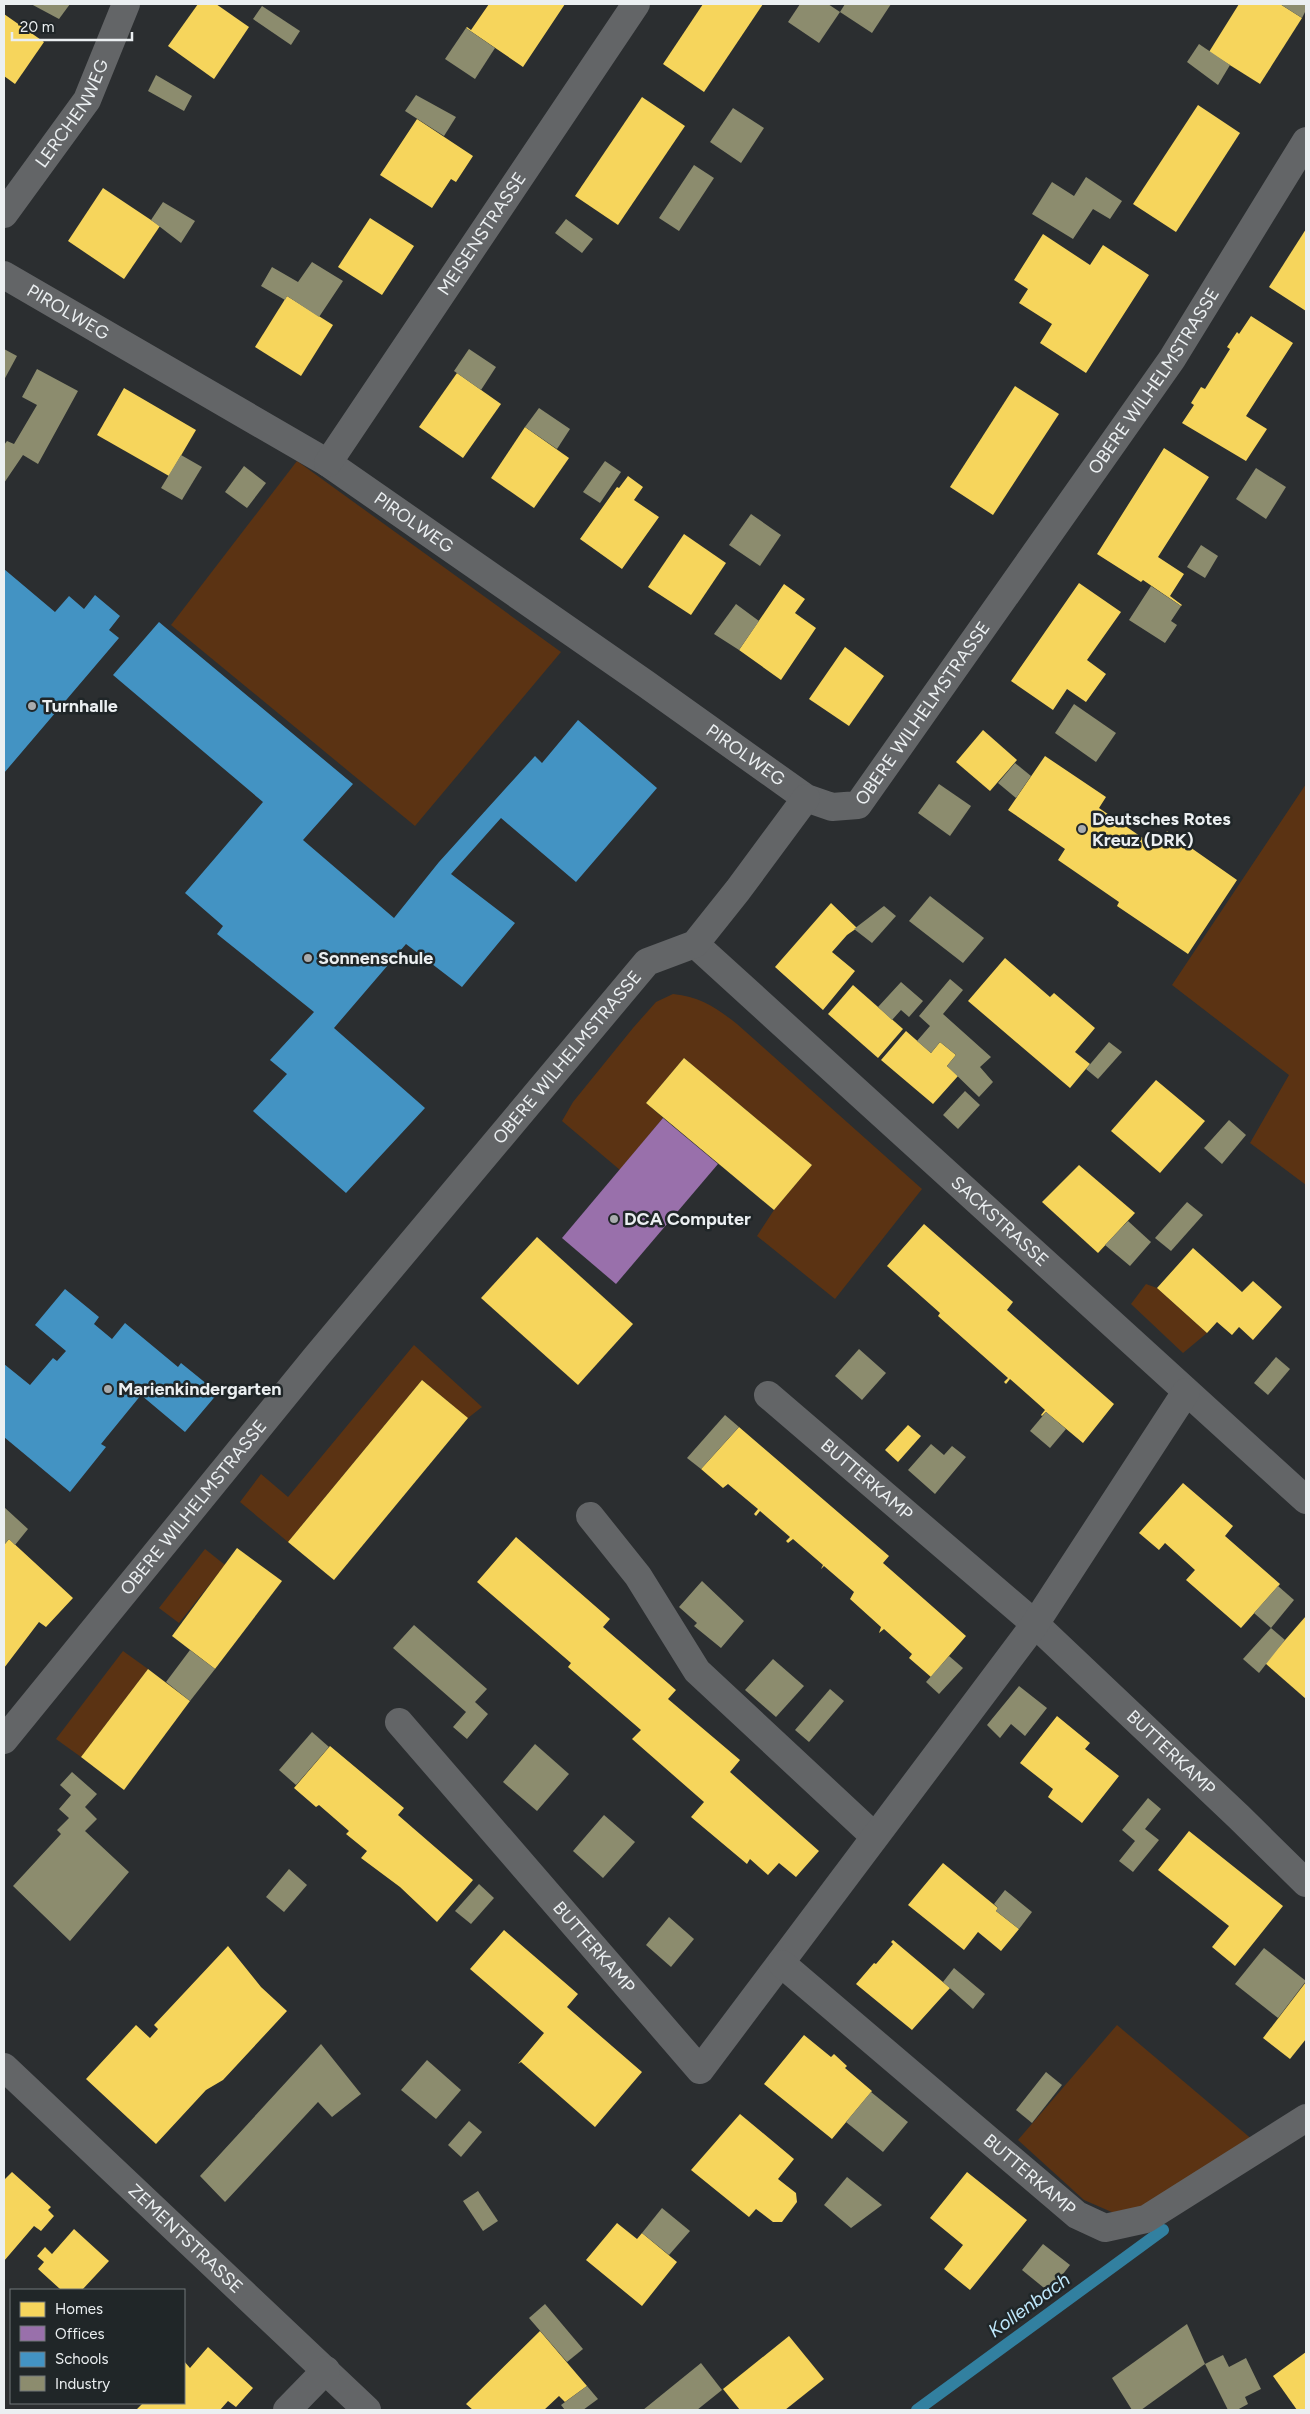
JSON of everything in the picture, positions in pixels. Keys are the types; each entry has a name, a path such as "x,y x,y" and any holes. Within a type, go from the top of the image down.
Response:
{"street":[{"name":"LERCHENWEG","path":"4,214 87,100 126,4"},
{"name":"MEISENSTRASSE","path":"328,463 636,4"},
{"name":"OBERE WILHELMSTRASSE","path":"806,798 832,807 858,805 1172,359 1306,141"},
{"name":"PIROLWEG","path":"4,275 328,463 646,684 806,798"},
{"path":"695,944 738,890 806,798"},
{"name":"OBERE WILHELMSTRASSE","path":"4,1740 316,1357 647,962 695,944"},
{"name":"SACKSTRASSE","path":"695,944 1306,1500"},
{"name":"BUTTERKAMP","path":"399,1722 700,2070 782,1964 874,1836 1035,1624 1186,1392"},
{"name":"BUTTERKAMP","path":"768,1395 1035,1624 1232,1810 1306,1883"},
{"path":"590,1516 638,1576 697,1671 874,1836"},
{"name":"BUTTERKAMP","path":"782,1964 1077,2216 1105,2228 1146,2219 1306,2118"},
{"name":"ZEMENTSTRASSE","path":"4,2067 367,2410"},
{"path":"287,2410 326,2370"}],"shaded area":[{"path":"297,461 561,652 415,826 171,625"},
{"path":"1306,784 1306,1185 1250,1143 1289,1075 1172,985"},
{"path":"673,994 700,1000 737,1024 922,1189 835,1299 757,1236 774,1210 812,1165 684,1058 646,1103 663,1118 620,1170 562,1121 573,1102 633,1028 656,1002"},
{"path":"1146,1284 1157,1288 1207,1333 1183,1353 1131,1304"},
{"path":"414,1345 482,1407 468,1418 422,1380 288,1542 240,1502 261,1474 288,1497"},
{"path":"205,1549 225,1565 179,1623 159,1608"},
{"path":"123,1651 148,1669 81,1757 56,1739"},
{"path":"1117,2025 1254,2141 1147,2208 1114,2213 1084,2200 1018,2140"}],"building: Homes":[{"path":"198,4 216,4 249,27 214,79 168,46"},
{"path":"489,4 565,4 523,67 466,28 471,30"},
{"path":"703,4 763,4 704,92 663,64"},
{"path":"1239,4 1280,4 1302,18 1260,84 1209,52"},
{"path":"4,14 44,42 15,84 4,76"},
{"path":"642,97 685,126 618,225 575,196"},
{"path":"1198,105 1240,133 1176,232 1133,204"},
{"path":"417,119 473,156 456,182 451,179 432,208 380,175"},
{"path":"103,188 160,226 124,279 68,241"},
{"path":"370,218 414,246 382,295 338,267"},
{"path":"1306,229 1306,311 1269,287"},
{"path":"1043,234 1090,265 1103,245 1149,275 1086,373 1040,343 1052,324 1019,303 1028,289 1014,280"},
{"path":"287,296 333,325 301,376 255,347"},
{"path":"1251,316 1293,343 1246,416 1267,429 1246,461 1182,423 1194,405 1191,403 1201,387 1205,389 1230,349 1227,347 1237,332 1239,334"},
{"path":"457,373 501,404 463,458 419,427"},
{"path":"1015,386 1059,414 993,515 950,487"},
{"path":"124,388 196,430 169,476 97,435"},
{"path":"525,427 569,458 534,508 491,478"},
{"path":"1164,448 1209,477 1158,557 1184,574 1170,596 1181,606 1143,580 1141,582 1097,554"},
{"path":"628,476 643,487 634,500 659,517 622,569 580,539 617,487 619,488"},
{"path":"684,534 726,563 691,615 648,587"},
{"path":"1079,583 1121,612 1087,660 1106,674 1086,702 1067,689 1053,710 1011,681"},
{"path":"784,584 805,599 795,613 816,628 781,680 739,650"},
{"path":"845,647 884,676 849,726 809,699"},
{"path":"983,730 1017,760 990,791 956,762"},
{"path":"1045,756 1106,797 1099,808 1156,847 1167,831 1237,880 1188,954 1117,906 1119,902 1058,860 1065,849 1008,810"},
{"path":"831,903 857,928 847,935 832,952 855,971 823,1010 775,967"},
{"path":"1005,958 1050,997 1054,993 1095,1028 1075,1052 1090,1064 1070,1088 968,1001"},
{"path":"853,985 903,1029 878,1058 828,1014"},
{"path":"906,1031 931,1053 940,1042 956,1055 947,1066 958,1076 933,1104 881,1060"},
{"path":"684,1058 812,1165 774,1210 646,1103"},
{"path":"1156,1080 1205,1121 1160,1173 1111,1131"},
{"path":"1079,1165 1135,1213 1098,1253 1042,1202"},
{"path":"924,1224 1013,1302 1007,1310 1114,1404 1083,1443 1046,1412 1042,1416 1045,1410 1010,1379 1006,1384 1004,1382 1008,1378 938,1316 940,1313 887,1266"},
{"path":"537,1237 633,1324 578,1385 481,1298"},
{"path":"1193,1248 1242,1292 1253,1281 1282,1307 1253,1340 1239,1327 1232,1335 1217,1322 1207,1333 1157,1288"},
{"path":"422,1380 468,1418 334,1580 288,1542"},
{"path":"908,1425 921,1436 898,1462 885,1450"},
{"path":"739,1427 889,1556 883,1563 966,1636 931,1677 909,1658 912,1654 884,1629 879,1633 881,1627 850,1599 854,1592 824,1566 821,1569 823,1565 793,1539 788,1543 786,1541 790,1537 760,1511 756,1516 754,1514 758,1509 728,1484 723,1488 701,1469"},
{"path":"1183,1483 1233,1526 1225,1536 1280,1584 1241,1628 1186,1580 1195,1570 1165,1543 1159,1550 1139,1533"},
{"path":"516,1537 610,1619 603,1627 676,1690 668,1699 740,1760 730,1772 819,1851 796,1877 779,1863 768,1875 750,1859 747,1864 691,1817 704,1802 632,1739 641,1730 568,1667 571,1663 477,1582"},
{"path":"9,1539 73,1598 46,1627 39,1622 4,1668 4,1545"},
{"path":"237,1548 282,1581 215,1669 172,1636"},
{"path":"1306,1616 1306,1699 1265,1663"},
{"path":"148,1669 190,1701 124,1790 81,1757"},
{"path":"1057,1716 1090,1743 1085,1749 1119,1776 1082,1823 1048,1797 1053,1789 1020,1763"},
{"path":"330,1746 404,1808 398,1815 473,1880 437,1922 400,1887 361,1858 367,1851 346,1834 349,1831 319,1805 316,1807 294,1788"},
{"path":"1189,1831 1283,1906 1235,1966 1212,1947 1229,1926 1158,1870"},
{"path":"943,1863 998,1908 996,1911 1019,1929 1001,1951 978,1932 964,1950 908,1905"},
{"path":"504,1930 578,1994 567,2007 642,2072 595,2127 521,2062 518,2064 544,2033 470,1969"},
{"path":"893,1940 950,1988 912,2030 856,1984 893,1944 891,1942"},
{"path":"228,1946 261,1987 287,2011 223,2080 206,2090 156,2144 86,2079 136,2025 150,2038 158,2029 154,2025"},
{"path":"1306,1982 1306,2039 1290,2059 1263,2038"},
{"path":"804,2035 831,2057 834,2054 847,2066 845,2068 872,2091 832,2139 764,2084"},
{"path":"740,2114 794,2159 778,2179 796,2193 797,2202 782,2222 773,2222 756,2209 749,2217 691,2170"},
{"path":"12,2172 51,2207 48,2210 54,2216 41,2231 34,2226 4,2261 4,2180"},
{"path":"967,2172 1027,2220 970,2290 944,2269 963,2245 930,2218"},
{"path":"617,2223 637,2239 642,2233 677,2262 642,2306 586,2260"},
{"path":"74,2229 109,2261 83,2289 60,2289 38,2269 44,2262 37,2256 45,2247 52,2254"},
{"path":"540,2331 587,2386 565,2402 559,2396 544,2410 473,2410 466,2404"},
{"path":"789,2336 824,2379 785,2410 740,2410 723,2389"},
{"path":"208,2347 253,2388 236,2407 228,2401 220,2410 136,2410 142,2404 185,2404 185,2362 190,2368"},
{"path":"1306,2352 1306,2410 1297,2410 1273,2376"}],"building: Offices":[{"path":"663,1118 718,1164 616,1284 562,1238"}],"building: Schools":[{"name":"Turnhalle","path":"4,569 55,612 69,596 84,609 95,595 120,616 109,630 119,638 4,773"},
{"path":"159,622 353,784 303,840 394,918 439,862 535,756 542,763 578,720 657,788 576,882 501,818 451,874 515,923 462,987 406,944 334,1028 425,1108 346,1193 253,1111 287,1074 270,1060 314,1012 217,934 223,926 185,893 263,802 113,675"},
{"name":"Marienkindergarten","path":"65,1289 99,1317 94,1324 112,1339 125,1323 178,1367 181,1363 218,1393 185,1432 141,1395 101,1444 106,1447 70,1492 4,1437 4,1364 30,1385 53,1358 57,1361 66,1351 35,1325"}],"building: Industry":[{"path":"31,4 70,4 59,19"},
{"path":"800,4 828,4 840,12 819,43 788,22"},
{"path":"845,4 891,4 872,33 840,12"},
{"path":"1280,4 1306,4 1306,10 1302,18"},
{"path":"262,6 300,31 291,45 253,19"},
{"path":"466,28 495,48 475,79 445,59"},
{"path":"1199,44 1230,65 1218,85 1187,62"},
{"path":"156,75 192,96 184,111 148,91"},
{"path":"416,95 456,117 444,136 405,111"},
{"path":"733,108 764,128 741,163 710,142"},
{"path":"694,165 714,178 679,231 659,218"},
{"path":"1086,177 1122,201 1110,219 1093,209 1073,239 1032,214 1052,182 1074,196"},
{"path":"163,202 195,221 181,243 151,220"},
{"path":"566,219 593,239 582,253 555,233"},
{"path":"312,262 343,281 319,317 287,296 285,300 261,286 272,267 298,282"},
{"path":"4,349 17,356 4,380"},
{"path":"469,349 496,367 481,390 454,371"},
{"path":"37,369 78,391 38,464 23,455 4,483 4,445 7,441 14,444 37,405 22,397"},
{"path":"539,408 570,429 557,449 525,427"},
{"path":"181,455 202,467 182,500 161,488"},
{"path":"605,461 621,472 600,503 583,492"},
{"path":"244,466 266,483 247,508 225,492"},
{"path":"1256,468 1286,487 1266,519 1236,499"},
{"path":"751,514 781,535 760,566 729,545"},
{"path":"1201,545 1218,556 1205,578 1187,567"},
{"path":"1151,586 1181,606 1171,621 1177,625 1165,643 1129,620"},
{"path":"736,604 759,621 739,650 714,634"},
{"path":"1074,704 1116,733 1096,762 1055,733"},
{"path":"1015,763 1031,776 1016,798 998,783"},
{"path":"939,784 971,806 950,836 918,813"},
{"path":"930,896 984,938 963,963 909,921"},
{"path":"884,906 896,916 872,943 854,929"},
{"path":"950,979 963,990 943,1014 991,1057 980,1067 993,1082 979,1097 947,1066 956,1055 940,1042 931,1053 917,1041 930,1026 919,1016"},
{"path":"901,982 923,1001 909,1017 901,1010 892,1020 878,1007"},
{"path":"1109,1042 1122,1052 1098,1079 1086,1069"},
{"path":"965,1091 980,1105 958,1129 943,1115"},
{"path":"1229,1120 1246,1135 1222,1164 1204,1148"},
{"path":"1187,1202 1203,1215 1171,1251 1155,1238"},
{"path":"1128,1221 1151,1242 1130,1266 1105,1245"},
{"path":"859,1349 886,1373 862,1400 835,1376"},
{"path":"1276,1357 1290,1369 1268,1395 1254,1383"},
{"path":"1046,1412 1066,1429 1050,1448 1030,1431"},
{"path":"725,1415 739,1427 701,1469 687,1458"},
{"path":"931,1444 944,1455 952,1446 966,1457 935,1494 908,1470"},
{"path":"4,1507 28,1529 15,1545 9,1539 4,1545"},
{"path":"702,1581 744,1621 721,1648 694,1626 697,1623 679,1607"},
{"path":"1278,1586 1294,1600 1271,1628 1254,1613"},
{"path":"414,1625 487,1689 475,1702 488,1714 467,1739 453,1727 466,1712 393,1648"},
{"path":"1271,1628 1285,1640 1259,1673 1243,1659"},
{"path":"190,1650 215,1669 190,1701 166,1682"},
{"path":"949,1656 963,1668 939,1694 926,1682"},
{"path":"773,1659 804,1686 776,1717 745,1690"},
{"path":"1019,1686 1047,1708 1025,1736 1011,1724 1000,1738 987,1725"},
{"path":"830,1689 844,1701 809,1742 795,1730"},
{"path":"312,1732 329,1747 296,1785 279,1770"},
{"path":"535,1744 569,1774 537,1811 503,1782"},
{"path":"72,1772 97,1794 85,1807 97,1819 85,1831 129,1872 70,1941 13,1886 61,1834 57,1830 69,1818 59,1809 71,1795 60,1785"},
{"path":"1148,1798 1161,1809 1145,1829 1159,1840 1133,1872 1119,1861 1135,1841 1122,1830"},
{"path":"604,1815 635,1842 603,1878 573,1851"},
{"path":"289,1869 307,1885 284,1912 266,1897"},
{"path":"479,1884 494,1898 471,1924 455,1911"},
{"path":"1005,1890 1032,1912 1019,1929 996,1911 998,1908 994,1904"},
{"path":"669,1917 694,1939 671,1967 646,1945"},
{"path":"1264,1948 1306,1981 1278,2018 1235,1984"},
{"path":"954,1968 985,1994 973,2009 943,1982"},
{"path":"321,2044 361,2094 332,2117 318,2102 225,2202 200,2176"},
{"path":"427,2060 461,2090 436,2119 401,2090"},
{"path":"1046,2072 1062,2085 1032,2123 1016,2110"},
{"path":"871,2092 908,2122 883,2152 846,2122"},
{"path":"469,2121 482,2132 461,2157 448,2145"},
{"path":"847,2177 882,2205 851,2228 824,2205"},
{"path":"478,2191 498,2221 483,2231 463,2201"},
{"path":"662,2208 690,2231 669,2255 642,2233"},
{"path":"1043,2244 1070,2265 1049,2292 1022,2270"},
{"path":"545,2304 583,2349 567,2362 529,2318"},
{"path":"1187,2324 1205,2364 1141,2410 1132,2410 1112,2378"},
{"path":"1223,2355 1229,2367 1246,2358 1261,2389 1245,2397 1248,2404 1237,2410 1228,2410 1205,2364"},
{"path":"701,2363 722,2390 697,2410 643,2410"},
{"path":"587,2386 598,2399 583,2410 565,2410 561,2405"}],"waterway":[{"name":"Kollenbach","path":"917,2410 1163,2230"}],"place":[{"name":"Turnhalle","path":"32,706"},
{"name":"Deutsches Rotes Kreuz (DRK)","path":"1082,829"},
{"name":"Sonnenschule","path":"308,958"},
{"name":"DCA Computer","path":"614,1219"},
{"name":"Marienkindergarten","path":"108,1389"}]}
